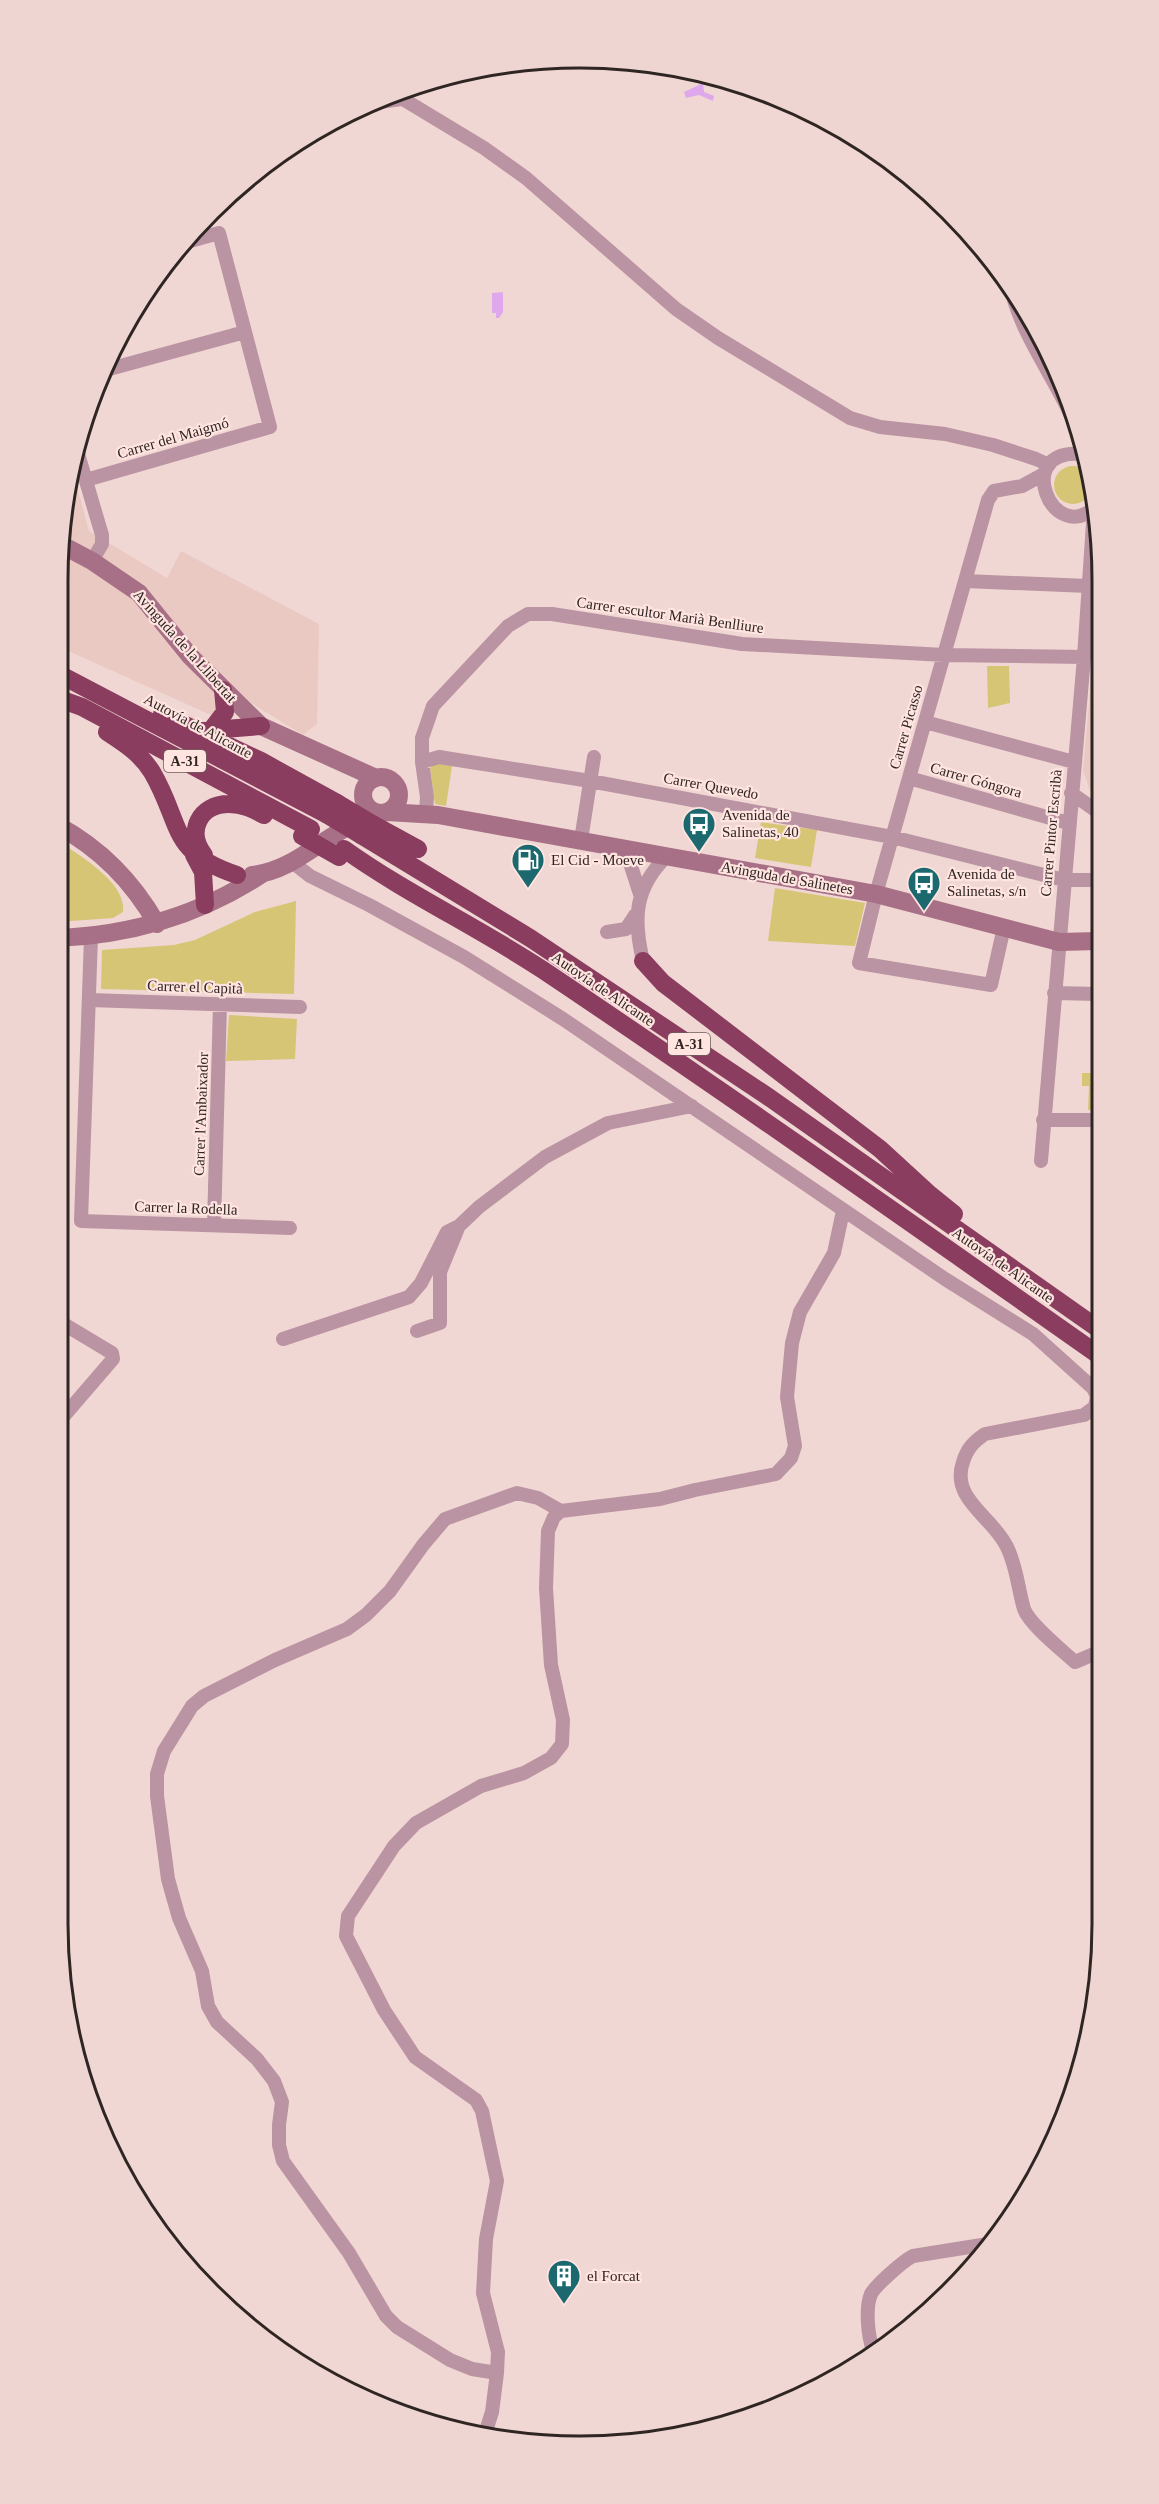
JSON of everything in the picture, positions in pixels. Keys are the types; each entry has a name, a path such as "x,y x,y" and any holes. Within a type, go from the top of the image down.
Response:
{"highway":[{"name":"Autovía de Alicante","path":"68,678 332,808 373,821 530,938 770,1098 1092,1324"},
{"path":"206,730 225,712 223,690"},
{"path":"94,691 121,695 206,730 261,761 332,808"},
{"name":"Autovía de Alicante","path":"68,703 82,707 306,832 527,960 672,1057 1092,1350"},
{"path":"68,710 128,746 152,772 178,831 203,872 205,905"},
{"path":"206,730 261,726"},
{"path":"213,866 196,842 194,832 198,819 205,811 215,806 229,804 248,806 306,832"},
{"path":"373,821 418,849"},
{"path":"193,854 213,866 237,875"},
{"path":"643,961 663,983 880,1149 928,1193 993,1245 1009,1267"}],"street":[{"path":"403,99 484,148 526,178 685,315 718,338 850,418 880,427 945,434 993,445 1036,459 1047,470"},
{"path":"113,368 245,332 219,233 198,239"},
{"path":"1017,315 1041,358"},
{"name":"Carrer del Maigmó","path":"86,480 270,427 245,332"},
{"path":"1076,453 1059,457 1047,470 1043,485 1045,496 1051,506 1060,512 1071,515 1087,514"},
{"path":"81,464 102,535 102,544 92,561"},
{"name":"Carrer Picasso","path":"1004,927 991,985 859,963 876,894 988,500 994,491 1022,486 1047,470"},
{"name":"Avinguda de la Llibertat","path":"69,549 92,561 139,593 190,656 261,726 340,764 376,778"},
{"name":"Carrer Pintor Escribà","path":"1041,1161 1088,586 1091,570"},
{"path":"965,581 1088,586"},
{"name":"Carrer escultor Marià Benlliure","path":"432,813 422,762 422,738 433,706 508,626 528,614 552,614 742,644 944,655 1084,657"},
{"path":"925,722 1074,762"},
{"name":"Carrer Quevedo","path":"422,762 439,757 590,781 892,837 1064,880 1092,880"},
{"path":"581,840 594,757"},
{"name":"Avinguda de la Llibertat","path":"340,764 358,782 364,797"},
{"path":"68,937 122,932 157,924 240,889 262,874 292,862 373,821 392,810 399,800 398,789 392,781 381,777 368,784 364,797 373,821"},
{"name":"Carrer Góngora","path":"909,778 1068,823"},
{"name":"Avinguda de Salinetes","path":"398,789 410,802 432,813 876,894 1059,942 1092,941"},
{"path":"1071,793 1092,808"},
{"name":"Avinguda de Salinetes","path":"373,821 432,813"},
{"path":"68,831 105,860 136,891 157,924"},
{"path":"619,847 630,863 640,894"},
{"path":"643,961 636,914 640,894 653,868 667,856"},
{"path":"292,862 310,876 464,957 563,1019 950,1283 1033,1334 1092,1387"},
{"path":"205,905 237,875 262,874"},
{"path":"136,891 157,904 185,913"},
{"path":"122,932 135,913 136,891"},
{"path":"607,932 626,929 636,914"},
{"path":"89,1000 91,936"},
{"path":"1054,993 1092,994"},
{"name":"Carrer el Capità","path":"89,1000 300,1007"},
{"name":"Carrer la Rodella","path":"89,1000 81,1221 290,1228"},
{"name":"Carrer l'Ambaixador","path":"214,1225 220,1004"},
{"path":"284,1339 410,1298 421,1283 447,1232 459,1226 479,1207 545,1156 608,1123 692,1106"},
{"path":"1043,1120 1092,1120"},
{"path":"487,2428 492,2412 498,2352 483,2294 486,2239 497,2181 482,2111 476,2100 415,2057 384,2010 346,1936 348,1916 394,1846 416,1823 481,1786 524,1773 550,1758 562,1744 563,1720 551,1665 546,1588 548,1531 554,1516 561,1511 660,1499 776,1474 791,1458 795,1446 787,1397 792,1342 800,1312 834,1252 843,1211"},
{"path":"417,1330 440,1323 440,1272 459,1226"},
{"path":"68,1327 111,1353 113,1359 68,1411"},
{"path":"1092,1409 1084,1415 985,1434 973,1442 966,1454 960,1476 962,1491 1006,1544 1013,1559 1025,1612 1075,1662 1092,1655"},
{"path":"497,2373 472,2369 450,2360 397,2327 386,2316 349,2253 283,2161 279,2145 282,2102 274,2081 257,2059 217,2022 208,2006 202,1971 180,1918 168,1879 157,1796 157,1774 164,1751 192,1706 204,1696 248,1673 347,1629 390,1591 445,1519 517,1493 538,1498 561,1511"},
{"path":"872,2345 867,2325 871,2294 902,2262 913,2256 978,2246"}],"shaded area":[{"path":"703,83 704,92 714,96 713,101 699,95 686,98 684,92"},
{"path":"503,292 503,312 499,318 496,318 496,313 492,313 492,293"},
{"path":"1073,466 1079,468 1085,499 1073,504 1060,498 1054,485 1060,472"},
{"path":"76,484 89,531 167,578 181,551 319,624 317,724 303,735 251,703 233,687 213,716 68,651 69,546"},
{"path":"987,666 1009,666 1010,703 988,708"},
{"path":"1092,668 1092,792 1083,771"},
{"path":"435,763 452,766 446,806 435,804 430,768"},
{"path":"761,822 817,830 811,867 755,858"},
{"path":"68,847 99,870 117,890 122,901 123,912 113,918 68,921"},
{"path":"775,888 865,903 855,946 768,941"},
{"path":"296,901 294,994 101,989 102,950 174,945 195,940 255,912"},
{"path":"229,1015 297,1019 295,1059 226,1061"},
{"path":"1082,1073 1092,1073 1092,1110 1088,1110 1089,1086 1082,1086"}],"place":[{"name":"Avenida de Salinetas, 40","path":"699,853"},
{"name":"El Cid - Moeve","path":"528,889"},
{"name":"Avenida de Salinetas, s/n","path":"924,912"},
{"name":"el Forcat","path":"564,2305"}]}
